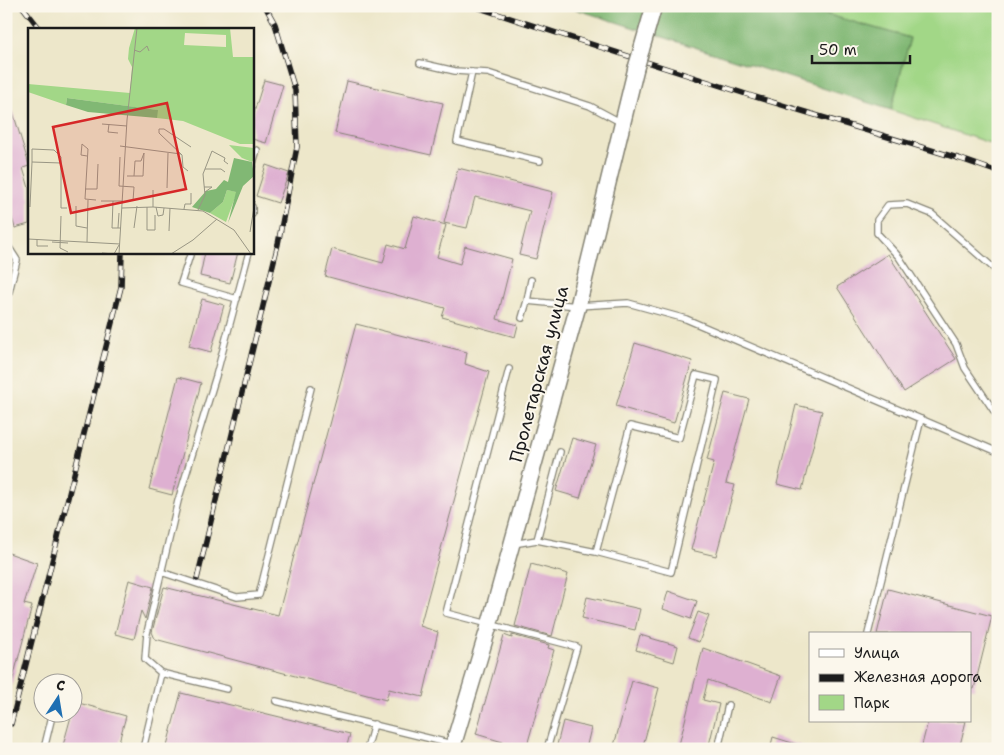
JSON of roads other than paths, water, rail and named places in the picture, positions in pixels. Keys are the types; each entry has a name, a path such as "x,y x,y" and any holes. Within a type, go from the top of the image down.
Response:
{"street":[{"name":"Пролетарская улица","path":"453,746 489,626 578,306 622,123 654,6"}],"lane":[{"path":"420,63 455,71 488,73 590,106 622,123"},
{"path":"472,72 457,141 540,160"},
{"path":"254,160 257,150"},
{"path":"998,272 932,214 907,204 888,205 877,220 877,233 899,257 956,344 965,368 998,417"},
{"path":"6,243 17,260 6,304"},
{"path":"189,254 181,283 236,299"},
{"path":"227,689 161,673 145,659 147,634 178,501 216,376 248,254"},
{"path":"522,318 531,280"},
{"path":"527,301 578,306 628,303 686,319 998,452"},
{"path":"509,369 446,613 489,626 577,647 547,749"},
{"path":"511,544 537,540 596,552 671,572 717,380 696,375 679,438 630,426 596,552"},
{"path":"162,572 237,597 259,595 311,388"},
{"path":"868,632 921,419"},
{"path":"537,540 560,452"},
{"path":"144,749 161,673"},
{"path":"276,701 374,724 453,746"},
{"path":"718,749 728,705"},
{"path":"44,749 51,722"},
{"path":"367,749 374,724"}],"railway":[{"path":"22,6 39,28"},
{"path":"197,579 278,244 297,147 295,90 275,24 265,6"},
{"path":"473,6 752,96 998,172"},
{"path":"11,724 121,287 122,254"}]}
